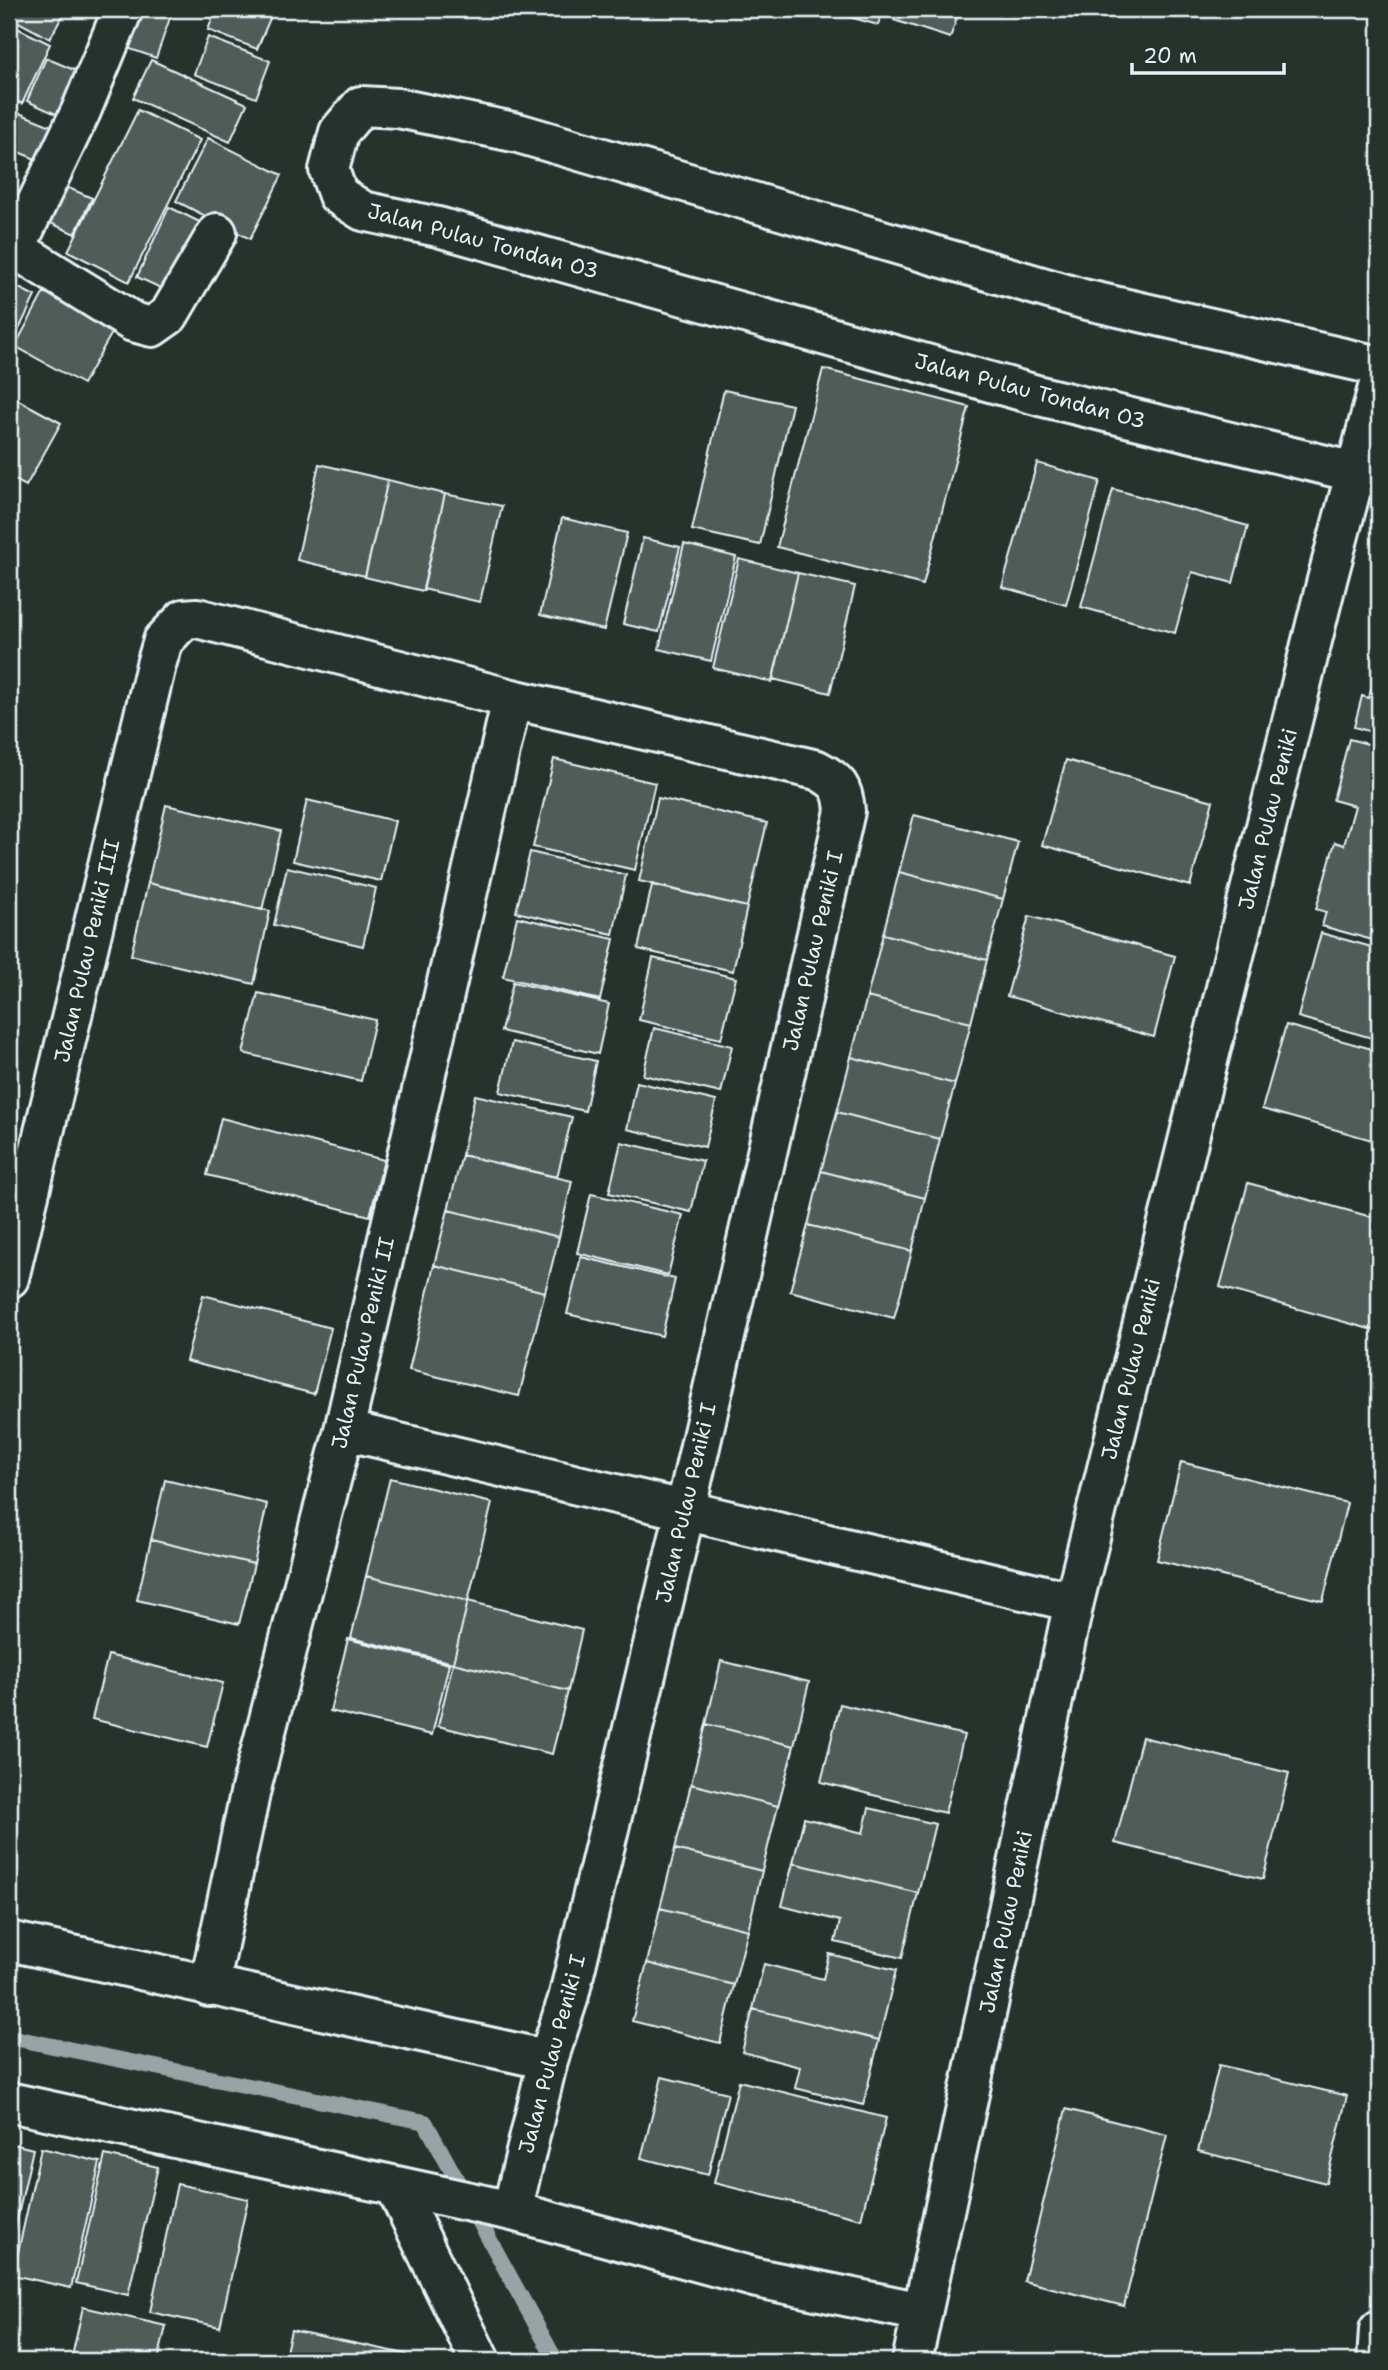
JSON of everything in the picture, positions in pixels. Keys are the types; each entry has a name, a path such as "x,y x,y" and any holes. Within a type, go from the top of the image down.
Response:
{"street":[{"path":"123,9 81,111 12,247 133,322 152,327 169,315 217,233"},
{"name":"Jalan Pulau Tondan O3","path":"1368,475 1040,396 438,227 363,211 338,195 329,170 339,132 361,106 398,108 518,133 1083,299 1379,366"},
{"name":"Jalan Pulau Peniki","path":"912,2361 1074,1602 1327,580 1368,475 1379,384"},
{"name":"Jalan Pulau Peniki III","path":"9,1278 156,665 163,641 174,626 184,619 197,618 512,699"},
{"name":"Jalan Pulau Peniki I","path":"498,2208 568,1999 685,1512 845,811 844,792 836,780 817,770 512,699"},
{"name":"Jalan Pulau Peniki II","path":"209,1987 251,1789 344,1430 512,699"},
{"path":"344,1430 1074,1602"},
{"path":"9,1941 548,2060"},
{"path":"9,2102 498,2208 757,2278 922,2312"},
{"path":"405,2188 480,2361"},
{"path":"1377,2361 1379,2330"}],"building":[{"path":"9,9 66,9 50,39 9,17"},
{"path":"125,9 153,9 171,15 156,58 113,43"},
{"path":"216,9 274,9 257,49 208,30"},
{"path":"832,9 883,9 878,25 832,12"},
{"path":"897,9 960,9 950,38 894,20"},
{"path":"9,24 50,44 22,104 9,97"},
{"path":"208,37 270,61 256,98 194,74"},
{"path":"46,58 93,78 74,122 27,101"},
{"path":"151,60 247,104 230,142 133,98"},
{"path":"9,109 66,132 52,166 9,148"},
{"path":"138,110 200,140 129,282 68,251"},
{"path":"208,138 282,175 250,239 176,201"},
{"path":"50,180 92,198 75,234 35,216"},
{"path":"169,207 210,227 178,296 137,277"},
{"path":"9,283 35,296 9,350"},
{"path":"44,292 113,331 83,384 15,346"},
{"path":"823,369 969,407 923,585 777,547"},
{"path":"724,390 792,405 760,545 692,530"},
{"path":"9,395 61,423 26,486 9,477"},
{"path":"1037,463 1100,481 1066,605 1002,587"},
{"path":"319,464 388,480 365,576 297,560"},
{"path":"388,480 445,494 423,591 365,577"},
{"path":"1113,489 1248,526 1233,583 1192,572 1175,633 1081,607"},
{"path":"445,494 502,506 480,602 423,589"},
{"path":"562,518 627,533 604,630 540,615"},
{"path":"643,538 680,547 659,632 623,624"},
{"path":"684,544 736,557 711,661 659,649"},
{"path":"739,559 798,573 772,682 713,668"},
{"path":"798,573 855,586 830,693 773,679"},
{"path":"1379,659 1379,734 1354,727 1362,696 1369,698"},
{"path":"1374,735 1379,737 1379,928 1376,941 1322,926 1326,912 1316,909 1335,842 1344,845 1355,806 1333,800 1349,739 1372,745"},
{"path":"554,759 655,783 635,870 533,847"},
{"path":"1066,760 1213,801 1190,886 1042,845"},
{"path":"658,798 767,823 747,907 639,881"},
{"path":"307,800 395,821 381,881 293,861"},
{"path":"166,805 281,831 262,910 148,883"},
{"path":"914,815 1018,842 1003,899 899,872"},
{"path":"530,852 626,875 613,934 516,912"},
{"path":"287,867 376,888 363,946 274,925"},
{"path":"899,872 1003,899 987,960 883,934"},
{"path":"148,883 270,911 254,984 131,955"},
{"path":"652,885 747,907 733,971 638,949"},
{"path":"1029,916 1175,956 1154,1037 1007,996"},
{"path":"517,917 614,939 600,1000 503,977"},
{"path":"1321,933 1379,949 1379,1040 1298,1017"},
{"path":"883,934 987,960 971,1023 867,997"},
{"path":"653,958 736,978 721,1039 639,1020"},
{"path":"513,982 609,1004 598,1054 501,1031"},
{"path":"258,993 375,1020 361,1081 243,1053"},
{"path":"867,997 971,1023 955,1084 851,1057"},
{"path":"1286,1025 1379,1051 1379,1142 1262,1109"},
{"path":"654,1028 732,1046 721,1093 643,1075"},
{"path":"512,1042 596,1061 585,1111 500,1092"},
{"path":"851,1057 955,1084 940,1139 837,1112"},
{"path":"637,1082 716,1101 705,1147 627,1129"},
{"path":"475,1095 572,1117 557,1177 462,1155"},
{"path":"837,1112 940,1139 925,1198 821,1171"},
{"path":"221,1118 384,1160 370,1216 207,1175"},
{"path":"621,1142 703,1161 691,1212 609,1193"},
{"path":"462,1155 572,1181 559,1237 448,1210"},
{"path":"821,1171 925,1198 912,1251 808,1225"},
{"path":"1248,1183 1379,1219 1379,1309 1373,1330 1220,1287"},
{"path":"591,1194 683,1215 668,1275 577,1253"},
{"path":"448,1210 559,1237 545,1292 434,1265"},
{"path":"808,1225 912,1251 894,1318 790,1291"},
{"path":"581,1257 675,1279 662,1336 567,1314"},
{"path":"434,1265 545,1292 519,1396 409,1370"},
{"path":"203,1295 331,1328 314,1394 186,1361"},
{"path":"1181,1462 1347,1503 1323,1601 1157,1560"},
{"path":"390,1478 492,1503 468,1601 366,1576"},
{"path":"165,1480 267,1504 254,1564 151,1540"},
{"path":"151,1540 254,1564 239,1624 137,1600"},
{"path":"366,1576 468,1601 453,1663 351,1638"},
{"path":"468,1601 582,1630 568,1691 453,1663"},
{"path":"348,1639 449,1664 432,1735 330,1711"},
{"path":"108,1655 223,1683 207,1747 92,1719"},
{"path":"721,1661 809,1682 794,1746 706,1724"},
{"path":"453,1663 568,1691 552,1754 438,1726"},
{"path":"840,1704 964,1735 945,1813 821,1782"},
{"path":"706,1724 794,1746 778,1806 691,1784"},
{"path":"1142,1737 1289,1773 1263,1879 1115,1843"},
{"path":"691,1784 778,1806 762,1871 675,1849"},
{"path":"869,1808 935,1824 918,1893 793,1863 804,1818 863,1833"},
{"path":"675,1849 762,1871 748,1930 660,1908"},
{"path":"793,1863 918,1893 902,1958 835,1942 840,1921 782,1906"},
{"path":"660,1908 748,1930 734,1985 647,1963"},
{"path":"829,1954 896,1970 879,2040 753,2009 764,1964 823,1979"},
{"path":"647,1963 734,1985 720,2043 632,2021"},
{"path":"753,2009 879,2040 863,2105 795,2088 800,2067 742,2052"},
{"path":"1219,2065 1347,2096 1326,2183 1198,2151"},
{"path":"662,2077 728,2093 708,2175 641,2158"},
{"path":"739,2081 886,2118 861,2219 714,2183"},
{"path":"1066,2109 1167,2135 1124,2306 1024,2281"},
{"path":"9,2143 33,2149 9,2255"},
{"path":"41,2148 100,2162 71,2288 13,2275"},
{"path":"105,2155 158,2167 128,2295 76,2283"},
{"path":"177,2184 248,2199 220,2327 150,2312"},
{"path":"83,2307 166,2326 158,2361 71,2361"},
{"path":"291,2330 406,2354 405,2361 284,2361"}],"waterway":[{"path":"9,2037 425,2122 556,2361"}]}
